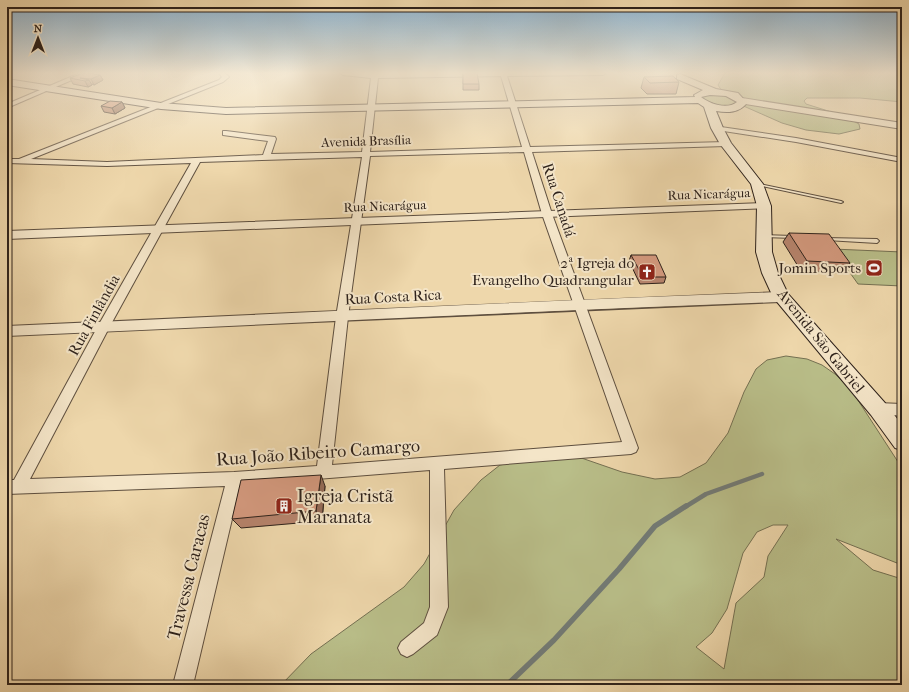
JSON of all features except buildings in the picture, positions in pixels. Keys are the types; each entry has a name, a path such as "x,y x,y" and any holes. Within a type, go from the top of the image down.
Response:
{"main road":[{"path":"157,105 226,111 493,105"},
{"path":"710,106 718,108 736,105"},
{"path":"716,126 738,105"},
{"name":"Avenida São Gabriel","path":"710,106 716,126 726,144 757,184 764,206 762,236 764,252 770,273 781,296 878,409 902,440"}],"street":[{"name":"Rua Canadá","path":"514,105 547,214 578,304 631,448"},
{"path":"743,105 771,107 902,126"},
{"path":"7,166 161,106"},
{"path":"324,472 342,317 366,154 370,107"},
{"path":"716,126 902,160"},
{"path":"226,133 272,139 266,157"},
{"name":"Avenida Brasília","path":"7,161 107,164 266,157 726,144"},
{"name":"Rua Finlândia","path":"13,486 197,160"},
{"name":"Rua Nicarágua","path":"7,235 764,206"},
{"name":"Rua Costa Rica","path":"7,331 781,296"},
{"path":"878,409 902,410"},
{"name":"Rua João Ribeiro Camargo","path":"13,486 234,479 631,448"},
{"path":"407,648 431,629 438,607 437,463"},
{"name":"Travessa Caracas","path":"183,685 234,479"}],"lane":[{"path":"757,184 841,202"},
{"path":"762,236 802,238"},
{"path":"817,238 877,241"}],"green space":[{"path":"718,105 732,105 722,107"},
{"path":"742,105 810,105 844,116 859,124 860,129 839,134 806,130 782,123"},
{"name":"Jomin Sports","path":"833,249 902,252 902,286 858,284"},
{"path":"786,356 807,359 822,365 835,374 852,391 902,468 902,565 836,539 873,570 902,579 902,685 281,685 311,654 404,587 424,564 454,510 481,480 500,465 567,453 622,472 655,479 680,477 706,463 728,433 744,392 756,369 767,360","holes":["773,525 788,525 768,556 764,577 736,603 724,669 696,647 712,633 727,609 743,553 757,532"]}],"waterway":[{"path":"685,507 706,494 762,474"},
{"path":"507,685 554,640 619,569 655,526 686,506"}],"place":[{"name":"Jomin Sports","path":"874,268"},
{"name":"2ª Igreja do Evangelho Quadrangular","path":"647,272"},
{"name":"Igreja Cristã Maranata","path":"284,506"}]}
